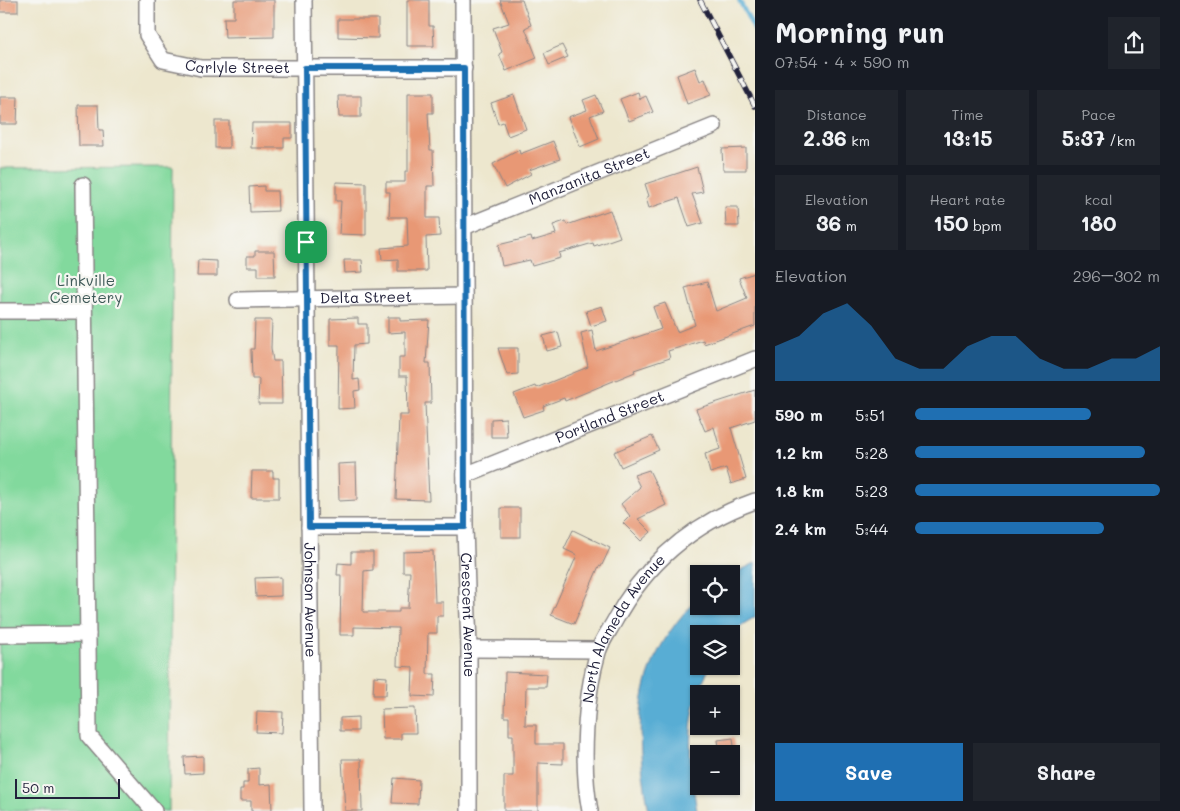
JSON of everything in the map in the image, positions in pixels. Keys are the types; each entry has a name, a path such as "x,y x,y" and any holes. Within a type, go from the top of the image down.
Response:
{"street":[{"name":"Carlyle Street","path":"147,0 147,35 163,60 201,68 464,68"},
{"name":"Johnson Avenue","path":"304,0 312,811"},
{"name":"Crescent Avenue","path":"464,0 465,527 470,649 469,811"},
{"name":"Manzanita Street","path":"464,227 714,126"},
{"path":"82,185 89,736 154,811"},
{"name":"Delta Street","path":"238,300 464,296"},
{"path":"0,311 84,311"},
{"name":"Portland Street","path":"465,475 755,359"},
{"name":"North Alameda Avenue","path":"590,811 586,751 588,700 598,650 624,603 652,567 687,534 725,512 755,501"},
{"path":"309,527 465,527"},
{"path":"0,635 88,634"},
{"path":"470,649 598,650"}],"green space":[{"name":"Linkville Cemetery","path":"173,167 169,811 0,811 0,168"}],"water":[{"path":"755,563 755,617 740,628 740,625 690,625 690,675 706,675 701,685 690,685 690,795 695,795 697,811 649,811 644,780 640,722 643,696 650,671 661,646 677,622 690,607 690,615 740,615 740,570"}],"building":[{"path":"0,0 18,0 18,12 0,12"},
{"path":"234,0 274,0 274,37 225,38 224,18 234,18"},
{"path":"407,0 429,0 429,26 433,26 434,46 407,46"},
{"path":"500,0 522,0 531,25 525,28 537,58 506,71 499,54 502,52 493,28 509,23"},
{"path":"338,19 378,19 378,38 338,37"},
{"path":"562,45 568,57 549,65 544,53"},
{"path":"695,68 700,81 705,79 711,95 687,104 677,75"},
{"path":"638,92 640,99 646,96 653,112 629,121 620,99"},
{"path":"408,93 433,93 433,113 428,113 430,150 433,150 434,186 427,186 427,218 439,218 440,236 426,237 427,271 398,271 398,259 382,260 381,248 408,246 407,217 389,217 390,192 386,192 386,182 405,182 405,171 408,171"},
{"path":"514,95 526,129 508,136 503,122 498,124 491,103"},
{"path":"596,95 603,111 590,116 599,139 580,147 568,117 587,110 583,100"},
{"path":"338,96 361,96 361,117 339,117"},
{"path":"0,97 18,97 17,124 0,124"},
{"path":"78,105 98,105 99,130 103,130 104,146 79,146"},
{"path":"215,121 229,121 229,148 215,148"},
{"path":"252,123 292,123 292,138 284,138 284,148 251,148"},
{"path":"553,141 560,159 529,170 531,174 505,188 493,164 519,150 520,154"},
{"path":"746,148 746,170 723,170 722,149"},
{"path":"697,167 703,192 692,194 703,223 689,227 679,198 649,208 646,198 649,196 645,184"},
{"path":"336,182 366,183 366,235 339,234 341,201 336,201"},
{"path":"264,186 264,191 277,191 278,211 250,212 249,187"},
{"path":"725,207 738,207 739,226 726,226"},
{"path":"610,210 620,237 594,246 593,243 559,253 560,258 532,266 530,260 502,266 498,245 531,237 532,241 556,234 553,225 565,221 567,225"},
{"path":"255,251 274,251 275,276 258,276 258,267 247,267 247,256 255,256"},
{"path":"198,260 217,261 217,276 197,276"},
{"path":"344,260 362,260 363,272 345,273"},
{"path":"755,273 755,326 704,344 703,340 668,351 670,358 634,370 635,372 565,401 564,398 543,406 544,410 523,417 514,394 535,386 536,388 588,367 581,333 592,330 596,351 661,329 653,307 665,303 677,332 695,325 685,288 707,282 716,311 747,298 739,278"},
{"path":"602,306 607,321 591,326 586,311"},
{"path":"388,317 400,317 400,321 429,320 426,363 430,363 431,403 425,403 429,500 396,499 399,415 408,415 407,376 399,376 399,357 405,357 405,332 388,333"},
{"path":"358,318 358,324 367,324 367,344 354,345 353,380 359,379 360,390 354,391 355,408 338,409 339,345 330,345 330,319"},
{"path":"255,320 272,320 271,348 273,361 281,361 282,404 258,404 259,379 252,379 251,349 254,349"},
{"path":"558,332 562,347 547,351 543,336"},
{"path":"498,348 518,348 518,374 507,375"},
{"path":"755,390 755,420 731,428 746,479 731,484 726,468 710,473 705,454 720,449 714,427 705,431 696,409"},
{"path":"506,418 507,437 491,437 491,419"},
{"path":"652,436 659,450 621,467 614,452"},
{"path":"356,463 357,500 339,501 338,464"},
{"path":"649,470 666,505 638,519 651,532 641,541 623,523 630,516 621,504 640,487 634,475"},
{"path":"252,471 273,471 273,478 279,478 279,498 251,498"},
{"path":"501,508 520,508 520,537 501,537"},
{"path":"573,530 610,548 601,567 599,566 574,624 551,615 577,555 564,549"},
{"path":"433,551 435,602 443,602 443,616 437,616 437,633 428,633 427,674 435,674 434,697 412,696 413,667 397,666 398,628 354,627 354,635 340,635 341,575 337,575 338,563 351,564 351,552 373,552 373,570 364,571 363,612 399,612 399,608 408,608 410,572 403,572 403,552"},
{"path":"281,577 281,596 256,597 255,578"},
{"path":"505,672 547,674 546,687 526,687 525,725 536,725 536,744 563,744 563,764 538,763 538,811 504,811 504,776 513,776 513,735 509,735 509,717 504,717"},
{"path":"374,676 387,677 386,695 373,695"},
{"path":"415,708 416,733 401,733 401,739 383,739 382,709"},
{"path":"257,711 283,712 282,733 256,732"},
{"path":"358,717 358,731 340,731 340,718"},
{"path":"733,738 734,745 719,745 718,740"},
{"path":"203,756 203,773 185,774 184,757"},
{"path":"342,759 361,759 362,811 345,811"},
{"path":"259,768 259,785 271,784 272,811 251,811 251,801 240,801 240,789 243,789 243,783 248,783 248,769"},
{"path":"394,778 419,780 418,804 392,803"}],"waterway":[{"path":"739,0 755,31"}],"railway":[{"path":"700,0 755,106"}],"route":[{"path":"305,68 464,68 465,527 309,527 306,242 305,68"}]}
